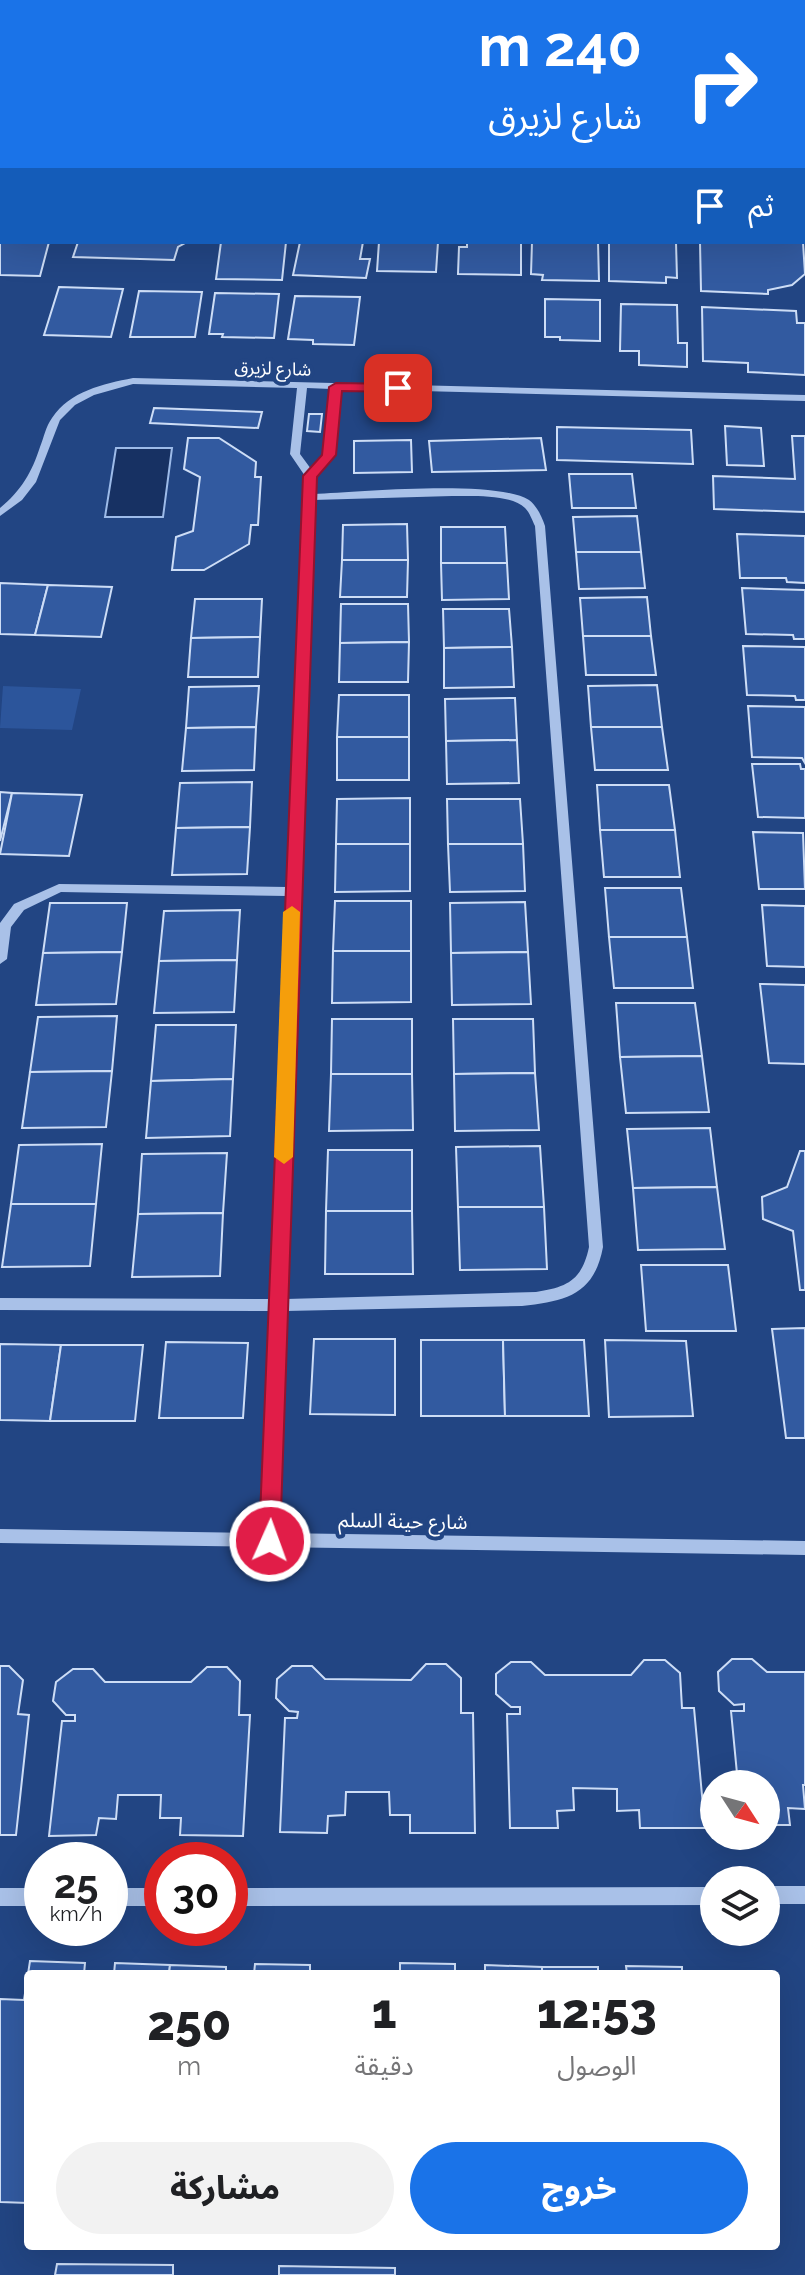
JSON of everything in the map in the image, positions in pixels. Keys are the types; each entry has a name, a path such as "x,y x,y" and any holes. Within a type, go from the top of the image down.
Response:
{"street":[{"name":"شارع لزيرق","path":"0,513 21,498 35,478 55,419 76,400 102,387 133,381 805,398"},
{"path":"302,385 295,454 310,476"},
{"path":"270,1541 308,497 310,476 329,455 336,387"},
{"path":"0,1304 279,1305 522,1300 556,1296 579,1285 594,1267 596,1247 540,526 525,502 491,494 308,497"},
{"path":"0,959 5,926 19,907 59,888 292,892"},
{"name":"شارع حينة السلم","path":"0,1536 805,1548"},
{"path":"780,1895 805,1895"},
{"path":"248,1897 700,1896"},
{"path":"0,1897 24,1897"}],"shaded area":[{"path":"116,448 172,448 163,517 105,517"},
{"path":"3,686 81,689 72,730 0,728"}],"building":[{"path":"0,244 48,244 40,276 0,275"},
{"path":"77,244 183,244 178,247 174,260 73,257"},
{"path":"221,244 286,244 282,280 216,279"},
{"path":"300,244 363,244 360,259 370,259 366,278 293,275"},
{"path":"379,244 438,244 436,272 377,271"},
{"path":"467,244 521,244 521,275 458,274 459,247 467,247"},
{"path":"532,244 598,244 599,281 542,280 543,275 531,274"},
{"path":"609,244 676,244 677,278 666,277 666,283 609,281"},
{"path":"700,244 803,244 805,274 792,285 768,290 768,294 701,291"},
{"path":"59,287 123,289 111,337 44,335"},
{"path":"139,291 202,292 195,337 130,337"},
{"path":"215,293 279,294 274,338 209,334"},
{"path":"295,296 360,297 354,345 313,344 313,340 288,339"},
{"path":"545,299 600,300 600,341 545,337"},
{"path":"621,304 677,305 678,343 687,343 687,367 639,365 639,351 620,351"},
{"path":"702,307 796,311 797,323 805,323 805,375 748,372 748,363 703,361"},
{"path":"154,408 262,412 258,428 150,423"},
{"path":"309,414 322,414 320,432 307,431"},
{"path":"725,426 761,428 764,466 727,465"},
{"path":"557,427 691,430 693,464 557,460"},
{"path":"792,436 805,436 805,512 714,509 713,476 795,479"},
{"path":"188,438 219,438 256,462 255,477 261,477 258,525 251,525 249,544 204,570 172,570 176,537 193,531 200,477 184,469"},
{"path":"541,438 546,470 432,472 429,441"},
{"path":"411,440 412,472 354,473 354,441"},
{"path":"569,474 632,474 636,508 572,508"},
{"path":"637,516 641,552 576,552 573,517"},
{"path":"407,524 408,560 342,560 343,525"},
{"path":"441,527 505,527 507,563 441,563"},
{"path":"737,534 805,536 805,583 787,582 786,578 740,578"},
{"path":"576,552 641,552 645,588 579,589"},
{"path":"342,560 408,560 407,597 340,597"},
{"path":"441,563 507,563 509,599 442,600"},
{"path":"0,583 48,585 35,635 0,634"},
{"path":"48,585 112,587 101,637 35,635"},
{"path":"742,588 805,590 805,639 794,639 793,635 746,634"},
{"path":"647,597 651,636 583,636 580,598"},
{"path":"195,599 262,599 260,637 191,638"},
{"path":"341,604 408,604 409,642 340,643"},
{"path":"443,609 509,609 512,647 444,648"},
{"path":"583,636 651,636 656,675 586,675"},
{"path":"260,637 258,677 188,677 191,638"},
{"path":"409,642 408,682 339,682 340,643"},
{"path":"743,646 805,647 805,700 796,700 795,696 747,695"},
{"path":"512,647 514,687 444,688 444,648"},
{"path":"657,685 662,727 591,727 588,686"},
{"path":"259,686 256,727 186,728 189,687"},
{"path":"339,695 409,695 409,737 337,737"},
{"path":"515,698 517,740 446,741 445,699"},
{"path":"748,706 805,707 805,763 802,758 752,757"},
{"path":"256,727 254,770 182,771 186,728"},
{"path":"591,727 662,727 668,770 595,770"},
{"path":"337,737 409,737 409,780 337,780"},
{"path":"517,740 519,783 447,784 446,741"},
{"path":"752,764 800,764 801,769 805,769 805,818 758,817"},
{"path":"252,782 250,827 176,828 180,783"},
{"path":"597,785 669,785 675,830 600,830"},
{"path":"0,792 12,793 0,841"},
{"path":"12,793 82,795 69,856 0,854"},
{"path":"410,798 410,844 336,844 337,799"},
{"path":"447,799 520,799 523,844 448,844"},
{"path":"250,827 247,874 172,875 176,828"},
{"path":"600,830 675,830 680,877 604,877"},
{"path":"753,832 803,833 805,889 759,889"},
{"path":"336,844 410,844 410,891 335,892"},
{"path":"448,844 523,844 525,891 450,892"},
{"path":"605,888 681,888 687,937 609,937"},
{"path":"335,901 411,901 411,951 333,951"},
{"path":"525,902 528,952 451,953 450,903"},
{"path":"50,903 127,903 122,952 43,953"},
{"path":"762,905 805,906 805,967 767,966"},
{"path":"240,910 237,960 159,961 164,911"},
{"path":"609,937 687,937 693,988 614,988"},
{"path":"333,951 411,951 411,1002 332,1003"},
{"path":"122,952 116,1004 36,1005 43,953"},
{"path":"528,952 531,1004 452,1005 451,953"},
{"path":"237,960 234,1012 154,1013 159,961"},
{"path":"760,984 805,985 805,1064 769,1063"},
{"path":"616,1003 695,1003 702,1056 620,1057"},
{"path":"117,1016 112,1071 30,1072 38,1017"},
{"path":"332,1019 412,1019 412,1074 331,1074"},
{"path":"453,1019 533,1019 535,1073 454,1074"},
{"path":"156,1025 236,1025 233,1079 151,1081"},
{"path":"702,1056 709,1112 626,1113 620,1057"},
{"path":"112,1071 106,1127 22,1128 30,1072"},
{"path":"535,1073 539,1130 455,1131 454,1074"},
{"path":"331,1074 412,1074 413,1130 329,1131"},
{"path":"233,1079 230,1136 146,1138 151,1081"},
{"path":"710,1128 717,1187 633,1188 627,1129"},
{"path":"102,1144 96,1204 11,1204 19,1145"},
{"path":"540,1146 544,1207 458,1207 456,1147"},
{"path":"328,1150 412,1150 412,1211 326,1211"},
{"path":"800,1151 805,1151 805,1290 800,1290 793,1231 763,1219 762,1197 787,1187"},
{"path":"227,1153 223,1213 138,1214 142,1154"},
{"path":"717,1187 725,1249 638,1250 633,1188"},
{"path":"11,1204 96,1204 90,1266 2,1267"},
{"path":"458,1207 544,1207 547,1269 460,1270"},
{"path":"326,1211 412,1211 413,1274 325,1274"},
{"path":"223,1213 220,1276 132,1277 138,1214"},
{"path":"641,1265 728,1265 736,1331 646,1331"},
{"path":"805,1328 805,1438 786,1438 772,1329"},
{"path":"314,1339 395,1339 395,1415 310,1414"},
{"path":"421,1340 503,1340 505,1416 421,1416"},
{"path":"503,1340 584,1340 589,1416 505,1416"},
{"path":"605,1340 686,1341 693,1416 609,1417"},
{"path":"166,1342 248,1343 243,1418 159,1418"},
{"path":"0,1344 61,1345 50,1421 0,1420"},
{"path":"61,1345 143,1345 135,1421 50,1421"},
{"path":"732,1659 752,1659 767,1672 805,1672 805,1809 788,1808 790,1825 780,1825 780,1770 737,1770 731,1711 744,1711 744,1704 734,1705 719,1691 718,1672"},
{"path":"644,1660 665,1660 680,1673 682,1708 694,1708 700,1773 700,1828 640,1828 639,1810 617,1811 617,1789 573,1788 574,1810 557,1811 558,1828 510,1828 507,1714 520,1714 520,1707 511,1707 496,1694 496,1674 511,1662 531,1662 545,1675 631,1675"},
{"path":"426,1664 446,1664 461,1678 461,1713 473,1713 475,1833 410,1833 410,1815 390,1815 389,1792 346,1792 345,1815 328,1816 327,1833 280,1832 285,1718 297,1718 298,1712 289,1711 276,1698 277,1679 292,1666 312,1666 325,1679 411,1680"},
{"path":"0,1666 9,1666 23,1680 18,1714 29,1715 16,1835 0,1835"},
{"path":"207,1667 227,1667 240,1681 239,1715 250,1715 243,1836 180,1835 181,1818 160,1818 161,1795 118,1795 116,1819 99,1818 96,1835 49,1836 62,1721 75,1721 75,1715 66,1715 53,1701 56,1682 73,1669 93,1669 105,1682 191,1682"},
{"path":"30,1961 85,1963 84,1970 29,1970"},
{"path":"115,1963 170,1965 169,1970 114,1970"},
{"path":"400,1963 455,1964 455,1970 400,1970"},
{"path":"255,1964 310,1965 310,1970 254,1970"},
{"path":"170,1965 226,1967 226,1970 169,1970"},
{"path":"485,1965 542,1967 542,1970 485,1970"},
{"path":"626,1966 682,1967 682,1970 626,1970"},
{"path":"542,1967 598,1967 598,1970 542,1970"},
{"path":"0,1999 24,2000 24,2203 0,2202"},
{"path":"57,2264 173,2265 173,2275 55,2275"},
{"path":"279,2266 395,2268 395,2275 279,2275"}],"slow traffic":[{"path":"284,1157 292,912"}],"route":[{"path":"270,1541 310,476 329,455 336,387 398,388"}]}
